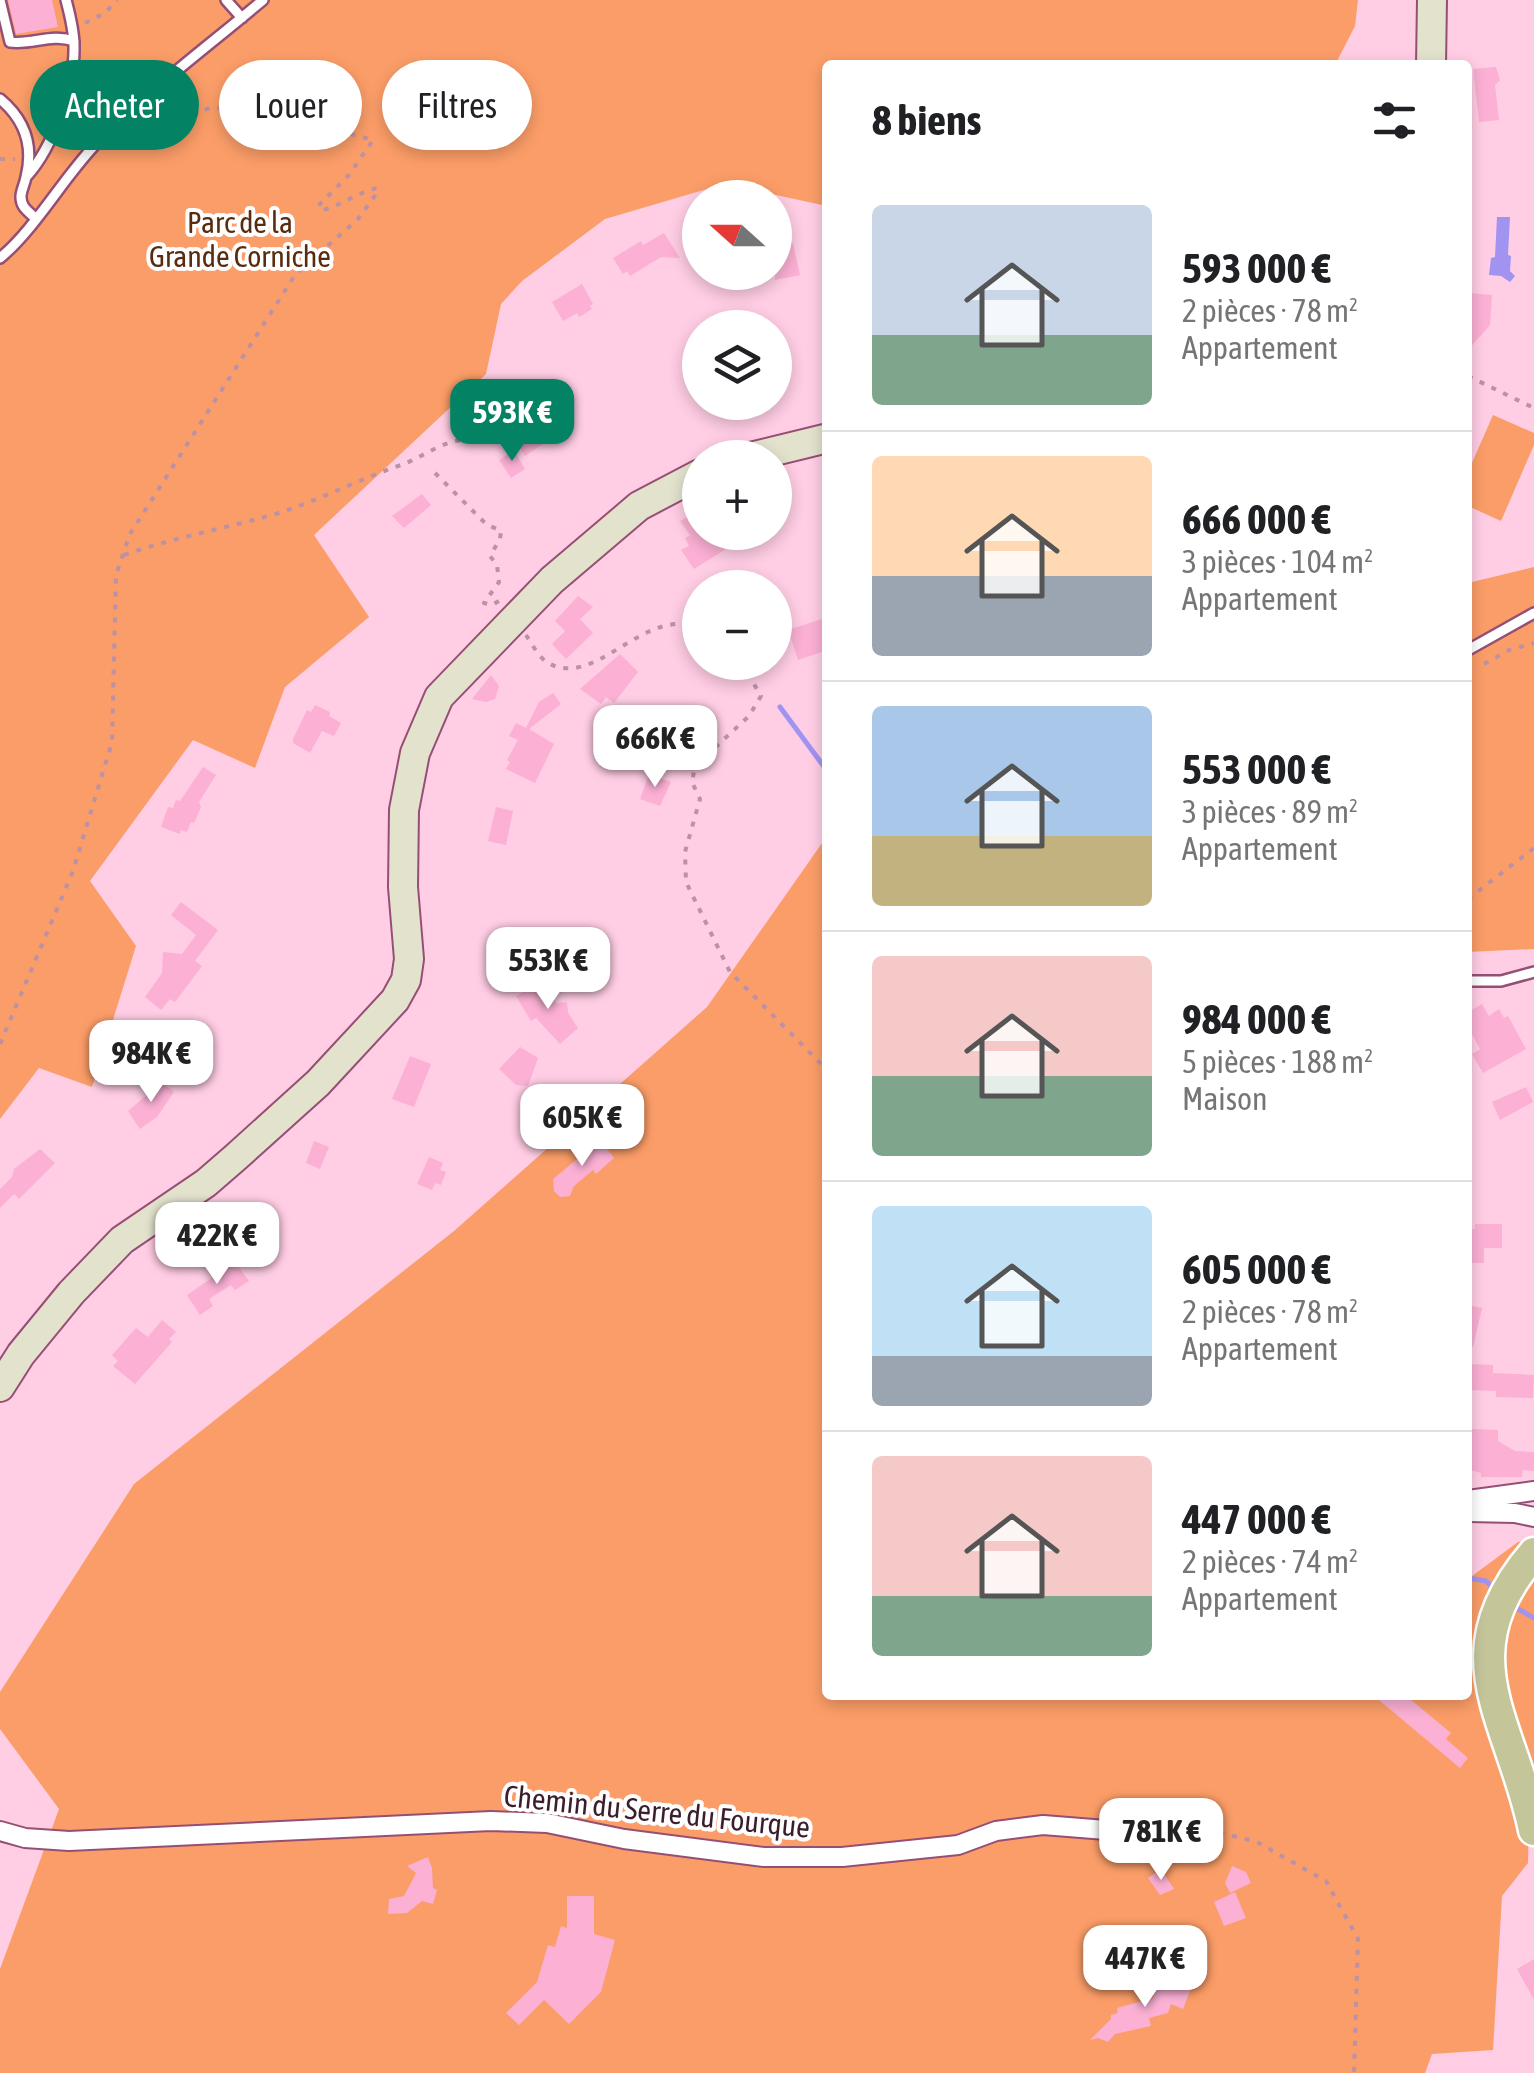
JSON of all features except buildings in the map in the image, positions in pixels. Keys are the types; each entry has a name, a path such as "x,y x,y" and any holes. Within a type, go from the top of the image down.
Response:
{"main road":[{"path":"1431,60 1432,0"},
{"path":"792,447 822,439"},
{"path":"0,1387 58,1308 122,1240 206,1183 236,1157 318,1083 395,1000 406,980 410,959 402,842 406,795 416,752 440,696 513,618 640,506 682,484"},
{"path":"1534,1554 1500,1610 1481,1673 1522,1780 1534,1830"}],"street":[{"path":"1472,1499 1534,1491"},
{"path":"1472,1512 1534,1517"},
{"name":"Chemin du Serre du Fourque","path":"0,1830 25,1838 69,1841 344,1826 547,1823 624,1839 764,1858 806,1859 958,1845 996,1831 1042,1825 1106,1830 1154,1850"}],"lane":[{"path":"0,0 10,42 24,44 57,36 74,41"},
{"path":"26,176 44,157 74,60 66,0"},
{"path":"226,0 242,18"},
{"path":"190,60 263,0"},
{"path":"0,99 14,111 26,132 26,176 20,192 22,205 35,218"},
{"path":"0,258 91,150"},
{"path":"1472,648 1534,612"},
{"path":"1472,981 1502,981 1534,972"}],"path":[{"path":"72,27 104,12 117,0"},
{"path":"0,1044 73,870 112,742 116,575 130,534 294,275 358,219 378,193 377,188 366,190 338,206 323,210 318,206 349,175 373,140 347,134 346,120 335,127 325,126 324,116 332,106 328,100 308,114 296,104 286,116 270,102 260,114 252,108 232,112 212,107 199,112"},
{"path":"1472,378 1534,408"},
{"path":"124,555 173,538 288,510 421,458 454,441 472,441"},
{"path":"435,473 486,524 501,531 490,556 497,566 498,582 484,603 492,605 502,598 508,599 505,610 544,660 570,669 588,666 648,630 682,624"},
{"path":"1484,664 1534,643"},
{"path":"752,680 761,696 749,716 695,766 692,782 700,799 684,852 686,882 730,972 822,1065"},
{"path":"1472,897 1534,848"},
{"path":"1154,1850 1206,1846 1221,1833 1257,1842 1326,1881 1358,1939 1354,2073"}],"green space":[{"name":"Parc de la Grande Corniche","path":"0,0 1358,0 1355,26 1338,60 822,60 822,205 792,199 792,180 682,180 682,196 605,219 522,281 501,304 486,374 314,535 369,617 285,687 255,768 193,740 90,881 136,946 92,1087 39,1068 0,1119"},
{"path":"1493,415 1534,433 1534,445 1501,521 1472,508 1472,463"},
{"path":"1534,567 1534,949 1472,952 1472,582"},
{"path":"822,843 822,1700 1472,1700 1472,1576 1518,1542 1534,1540 1534,1769 1530,1772 1528,1863 1502,1896 1493,2050 1432,2054 1425,2073 0,2073 0,1969 59,1809 0,1729 0,1692 134,1484 454,1231 707,1007"}],"shaded area":[{"path":"1497,217 1510,217 1508,255 1510,271 1515,276 1510,282 1489,275 1491,258 1495,257"}],"waterway":[{"path":"780,707 822,764"},
{"path":"1472,1579 1486,1581 1495,1590"},
{"path":"1511,1605 1534,1618"}]}
